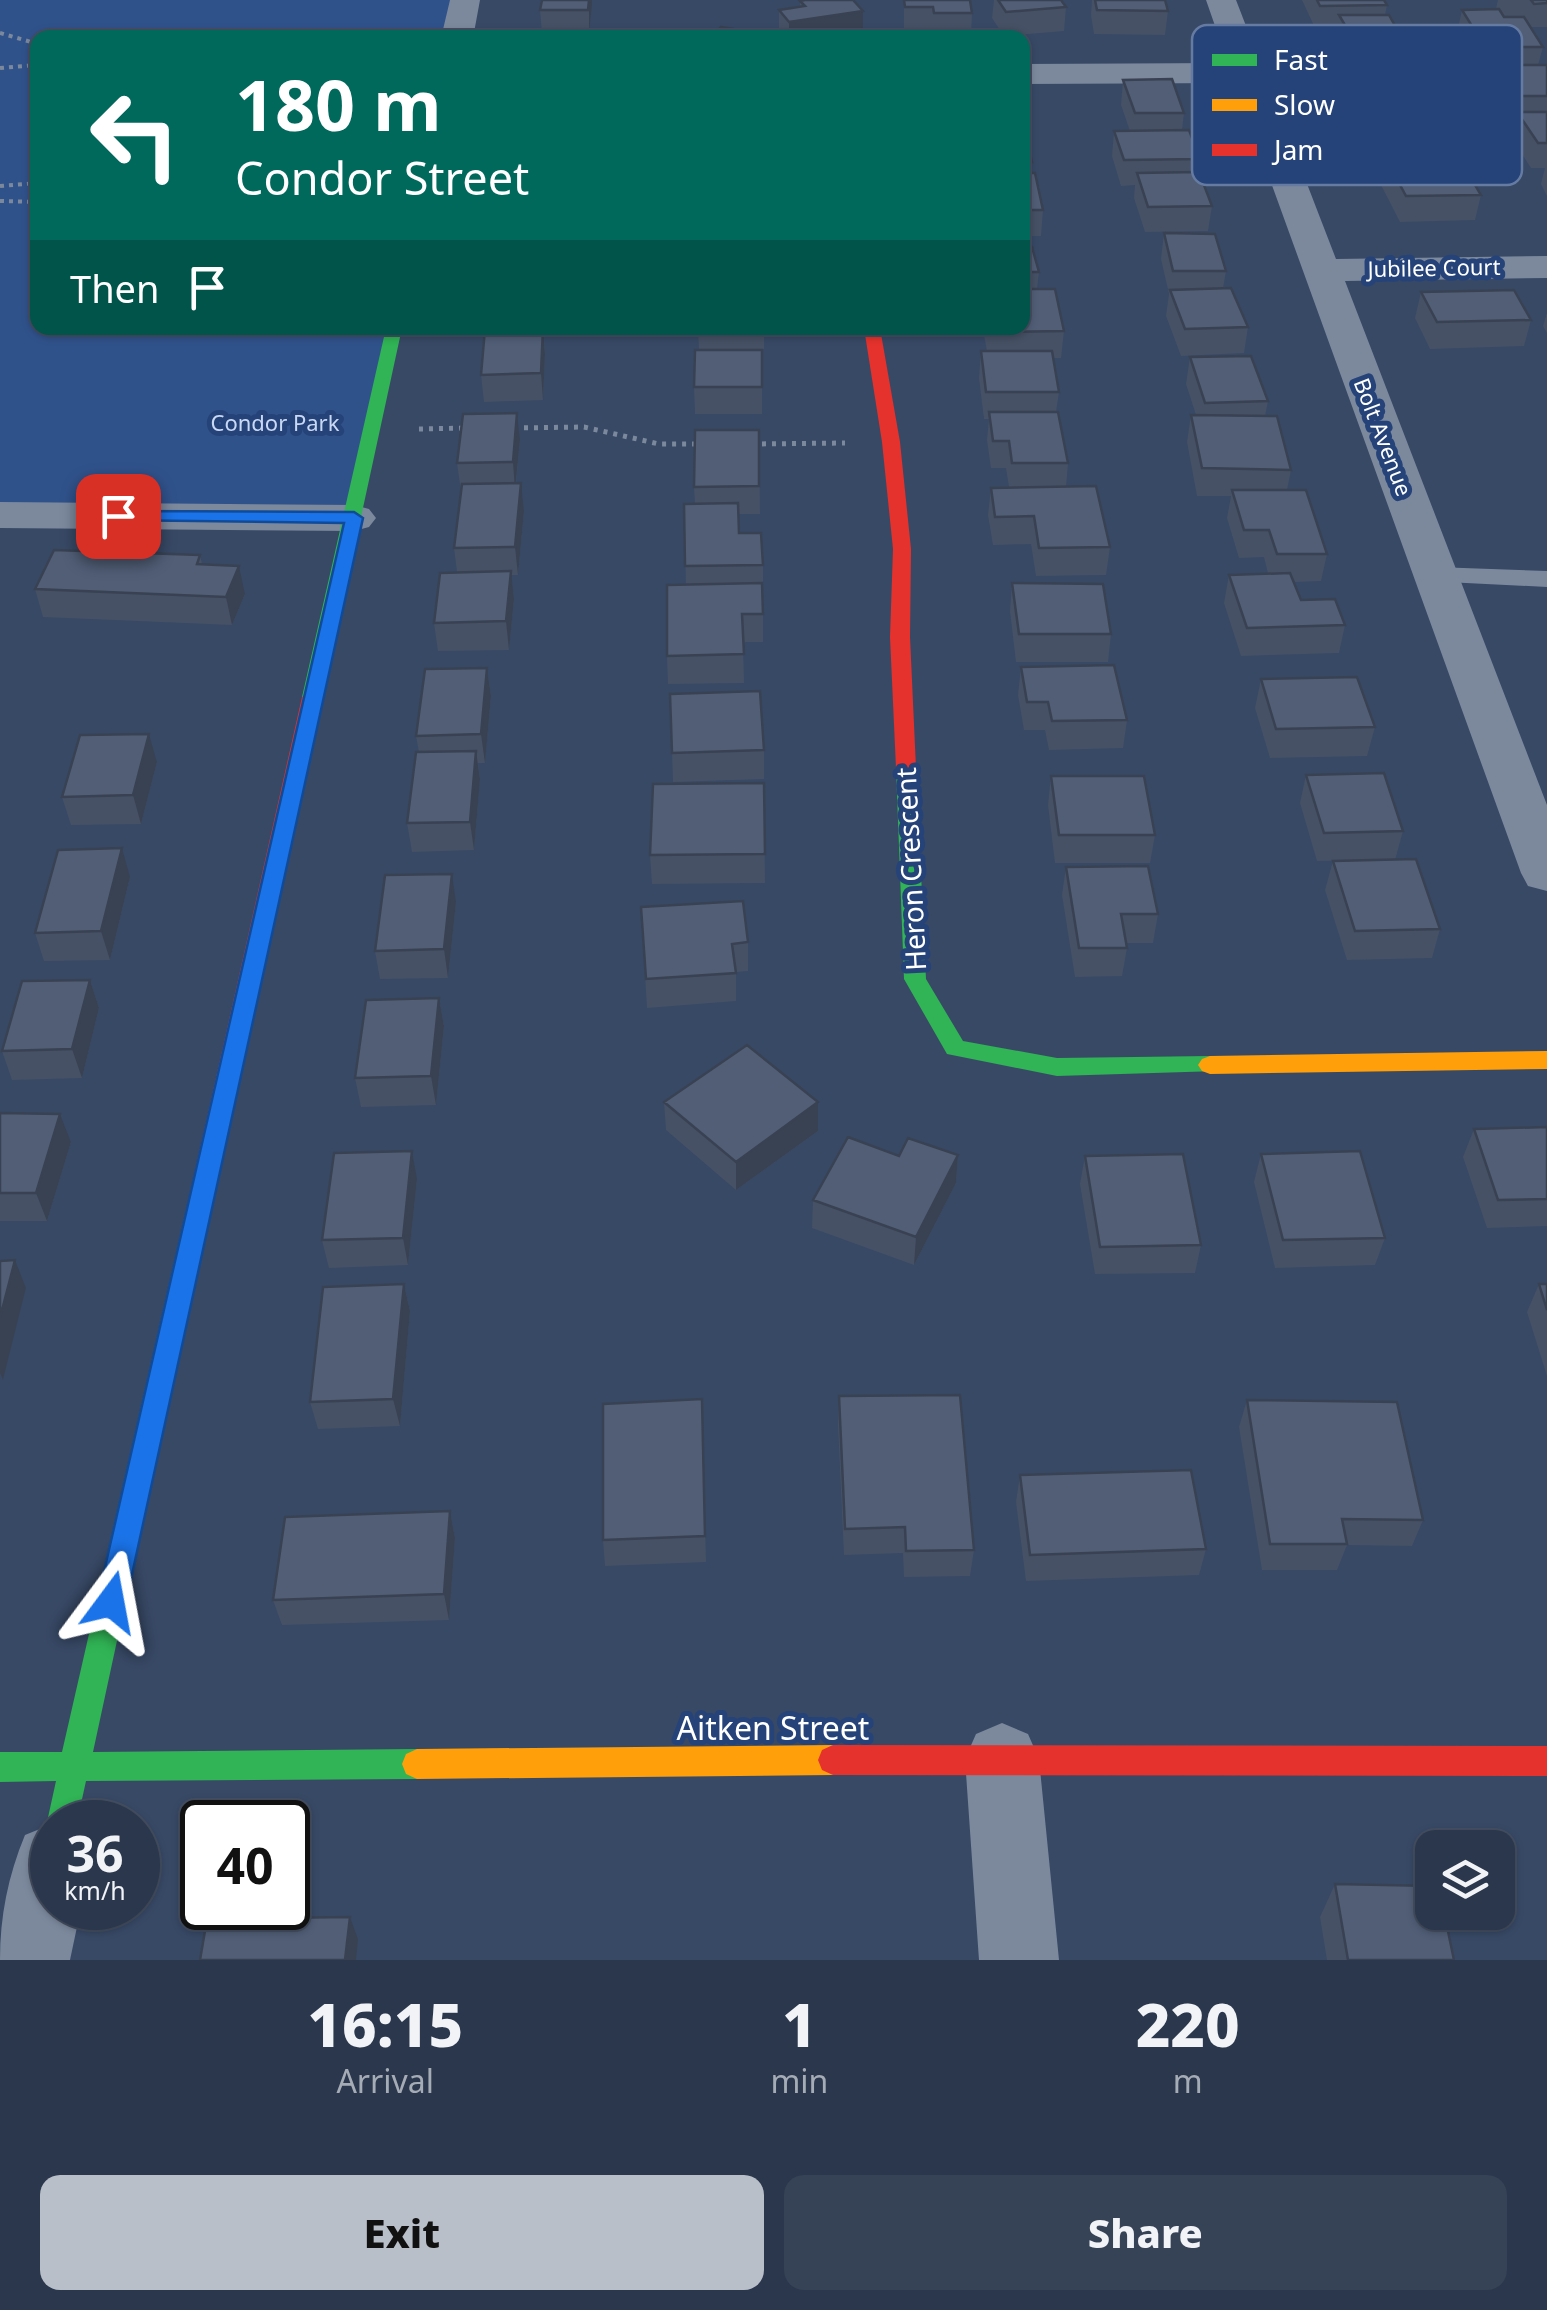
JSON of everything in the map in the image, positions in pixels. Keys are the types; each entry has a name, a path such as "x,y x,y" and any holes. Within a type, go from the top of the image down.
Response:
{"street":[{"path":"459,30 465,0"},
{"name":"Bolt Avenue","path":"1221,0 1230,25"},
{"path":"1030,74 1192,73"},
{"name":"Bolt Avenue","path":"1289,185 1547,873"},
{"name":"Jubilee Court","path":"1320,270 1547,267"},
{"path":"67,1800 392,335"},
{"name":"Heron Crescent","path":"873,335 891,442 902,549 900,637 915,979 954,1048 1057,1068 1547,1060"},
{"path":"0,515 354,518"},
{"path":"1002,1759 1019,1960"},
{"name":"Aitken Street","path":"0,1768 1002,1759 1547,1760"},
{"path":"30,1960 37,1930"}],"lane":[{"path":"1435,575 1547,579"}],"path":[{"path":"0,33 30,42"},
{"path":"0,68 30,66"},
{"path":"0,186 30,184"},
{"path":"0,201 30,202"},
{"path":"507,428 584,427 659,444 717,444"},
{"path":"372,430 468,428"},
{"path":"736,444 891,442"}],"green space":[{"name":"Condor Park","path":"0,0 465,0 459,30 30,30 30,335 393,335 354,518 0,515"}],"building":[{"path":"542,0 589,0 588,10 540,10"},
{"path":"805,0 853,0 863,11 789,22 779,10 805,6 800,1"},
{"path":"904,0 970,0 972,13 934,13 933,7 905,7"},
{"path":"998,0 1061,0 1066,7 1006,12"},
{"path":"1095,0 1165,0 1168,11 1097,10"},
{"path":"1317,0 1384,0 1387,5 1320,6"},
{"path":"1499,9 1504,17 1524,17 1543,47 1522,47 1522,25 1471,25 1462,10"},
{"path":"1339,15 1389,15 1395,25 1345,25"},
{"path":"1522,65 1547,65 1547,96 1522,96"},
{"path":"1172,79 1184,113 1135,113 1123,80"},
{"path":"1522,112 1547,112 1547,143 1538,143 1522,119"},
{"path":"1189,130 1192,159 1124,160 1114,131"},
{"path":"1192,172 1192,185 1204,185 1212,206 1148,207 1137,173"},
{"path":"1030,173 1035,173 1043,210 1030,210"},
{"path":"1400,185 1475,185 1481,195 1406,196"},
{"path":"1164,233 1215,234 1226,271 1173,271"},
{"path":"1030,247 1032,247 1039,272 1030,272"},
{"path":"1231,288 1248,327 1185,329 1170,290"},
{"path":"1030,289 1055,289 1064,331 1030,331"},
{"path":"1514,290 1531,320 1437,322 1421,292"},
{"path":"484,335 543,335 541,373 481,375"},
{"path":"695,350 762,350 762,387 694,387"},
{"path":"981,351 1052,351 1059,392 986,392"},
{"path":"1251,356 1268,401 1205,403 1190,357"},
{"path":"989,412 1058,412 1068,463 1012,463 1009,441 993,441"},
{"path":"517,413 513,462 457,463 463,414"},
{"path":"1191,415 1277,416 1291,470 1202,468"},
{"path":"695,430 759,430 759,486 694,487"},
{"path":"521,483 515,547 454,548 462,484"},
{"path":"1096,486 1110,547 1039,548 1034,516 995,517 991,488"},
{"path":"1232,490 1306,490 1327,554 1277,554 1269,530 1244,530"},
{"path":"738,503 739,533 761,533 763,565 685,566 684,504"},
{"path":"54,550 200,555 197,564 239,566 226,597 35,589"},
{"path":"511,571 506,621 434,623 440,573"},
{"path":"1290,573 1301,600 1335,599 1345,625 1247,628 1229,575"},
{"path":"762,583 763,614 742,614 744,654 667,656 667,585"},
{"path":"1012,583 1103,584 1111,634 1019,634"},
{"path":"1114,665 1127,720 1052,721 1048,702 1027,702 1021,667"},
{"path":"487,668 481,734 416,736 425,669"},
{"path":"1357,677 1375,727 1276,729 1261,679"},
{"path":"760,691 764,750 672,753 670,694"},
{"path":"149,734 133,795 62,797 80,735"},
{"path":"476,751 470,822 407,823 416,752"},
{"path":"1384,773 1403,831 1324,833 1306,775"},
{"path":"1051,776 1144,776 1155,835 1059,835"},
{"path":"764,783 765,854 650,855 653,784"},
{"path":"122,848 101,931 35,933 58,850"},
{"path":"1416,859 1440,929 1355,931 1333,861"},
{"path":"1148,866 1158,914 1121,914 1127,948 1079,948 1066,867"},
{"path":"452,874 444,949 375,951 385,875"},
{"path":"743,901 748,942 732,944 736,973 646,979 641,907"},
{"path":"90,980 72,1049 2,1051 22,981"},
{"path":"439,998 431,1076 355,1078 366,1000"},
{"path":"747,1045 818,1102 736,1162 664,1102"},
{"path":"0,1113 60,1114 36,1193 0,1193"},
{"path":"1547,1127 1547,1199 1498,1200 1474,1129"},
{"path":"848,1137 899,1156 908,1138 958,1155 916,1237 813,1200"},
{"path":"412,1151 403,1238 322,1240 334,1153"},
{"path":"1360,1151 1385,1238 1283,1240 1261,1154"},
{"path":"1183,1154 1201,1245 1100,1247 1085,1156"},
{"path":"15,1260 0,1318 0,1261"},
{"path":"404,1284 393,1399 310,1402 323,1287"},
{"path":"1539,1284 1547,1284 1547,1310"},
{"path":"960,1395 974,1550 906,1551 905,1527 845,1529 839,1396"},
{"path":"702,1399 705,1536 603,1540 603,1404"},
{"path":"1247,1400 1397,1402 1423,1520 1342,1519 1347,1544 1270,1544"},
{"path":"1191,1470 1206,1549 1030,1555 1020,1475"},
{"path":"450,1511 444,1594 273,1600 285,1517"},
{"path":"1335,1884 1415,1886 1415,1930 1448,1930 1454,1960 1348,1960"},
{"path":"350,1917 345,1960 200,1960 205,1930 310,1930 310,1918"}],"traffic: fast":[{"path":"312,697 392,335"},
{"path":"906,768 915,979 955,1048 1057,1067 1210,1065"},
{"path":"67,1800 198,1210"},
{"path":"0,1767 417,1764"}],"traffic: slow":[{"path":"1210,1065 1547,1060"},
{"path":"417,1764 833,1760"}],"traffic: jam":[{"path":"873,335 891,442 902,549 900,637 906,768"},
{"path":"198,1210 312,697"},
{"path":"833,1760 1547,1761"}],"route":[{"path":"111,1602 354,518 118,516"}]}
